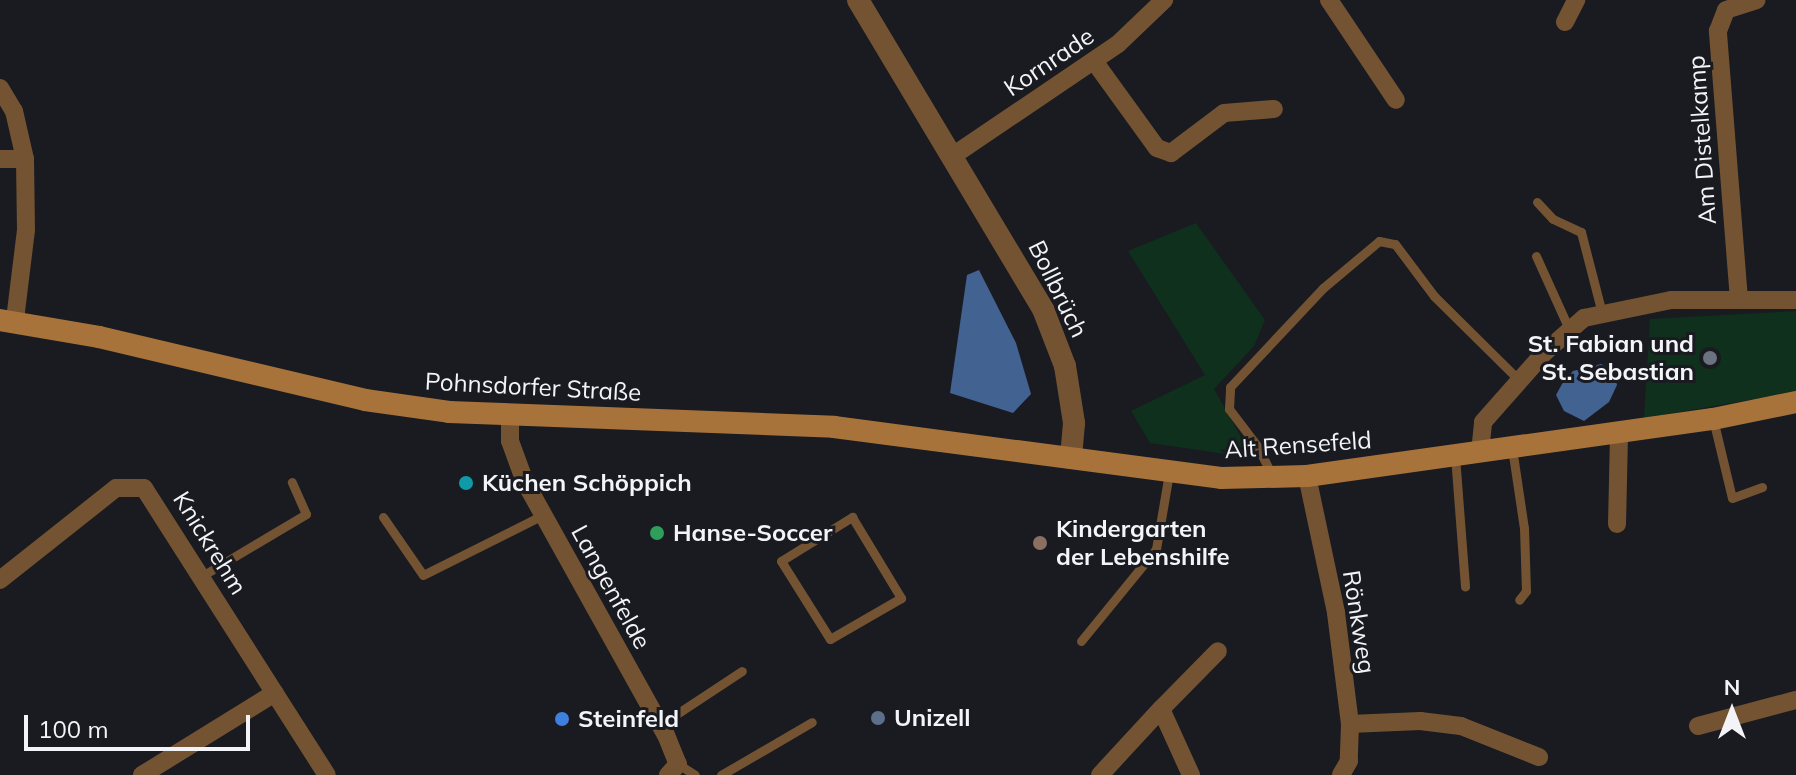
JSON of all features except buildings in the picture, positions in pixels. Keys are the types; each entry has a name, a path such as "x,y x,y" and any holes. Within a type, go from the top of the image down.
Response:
{"main road":[{"name":"Pohnsdorfer Straße","path":"8,320 365,400 510,415 834,427 1071,458"},
{"name":"Alt Rensefeld","path":"1071,458 1169,473 1273,478 1307,476 1713,419 1796,402"}],"street":[{"name":"Bollbrüch","path":"858,0 954,155 1052,331 1071,399 1071,458"},
{"name":"Kornrade","path":"954,155 1094,61 1164,0"},
{"path":"1329,0 1396,100"},
{"path":"1565,22 1576,0"},
{"name":"Am Distelkamp","path":"1739,300 1718,31 1726,10 1756,0"},
{"path":"1094,61 1157,148 1171,153 1224,113 1274,109"},
{"path":"0,88 22,132 25,159 26,230 8,320"},
{"path":"0,159 25,159"},
{"path":"1480,452 1483,422 1569,329 1602,313 1671,300 1796,300"},
{"name":"Langenfelde","path":"510,415 510,441 543,515 660,725 673,770"},
{"path":"1617,524 1619,433"},
{"name":"Rönkweg","path":"1307,476 1336,613 1350,724 1349,761 1341,775"},
{"name":"Knickrehm","path":"0,580 103,497 130,484 155,497 327,775"},
{"path":"1100,775 1218,651"},
{"path":"142,775 275,693"},
{"path":"1698,726 1796,700"},
{"path":"1161,709 1191,775"},
{"path":"1350,724 1420,721 1461,726 1539,757"}],"lane":[{"path":"1537,202 1553,219 1581,232 1602,313"},
{"path":"1273,478 1258,447 1229,409 1230,387 1323,288 1375,243 1395,244 1434,296 1520,381"},
{"path":"1536,256 1569,329"},
{"path":"1713,419 1732,498 1762,487"},
{"path":"1512,448 1524,528 1526,591 1519,600"},
{"path":"1455,456 1465,587"},
{"path":"1081,641 1156,549 1169,473"},
{"path":"202,576 306,514 292,482"},
{"path":"383,517 423,575 543,515"},
{"path":"852,517 901,598 830,639 781,561 804,546 852,517"},
{"path":"660,725 742,671"},
{"path":"721,775 812,722"},
{"path":"673,770 695,775"}],"green space":[{"path":"1196,223 1265,320 1254,346 1214,389 1246,446 1240,456 1150,443 1131,411 1205,375 1128,251"},
{"path":"1796,311 1796,392 1644,418 1650,319"}],"water":[{"path":"979,270 1016,343 1031,394 1013,413 950,393 967,275"},
{"path":"1601,364 1613,370 1617,385 1609,402 1584,421 1564,411 1556,395 1562,384 1573,371"}],"place":[{"name":"St. Fabian und St. Sebastian","path":"1710,358"},
{"name":"Küchen Schöppich","path":"466,483"},
{"name":"Hanse-Soccer","path":"657,533"},
{"name":"Kindergarten der Lebenshilfe","path":"1040,543"},
{"name":"Unizell","path":"878,718"},
{"name":"Steinfeld","path":"562,719"}]}
